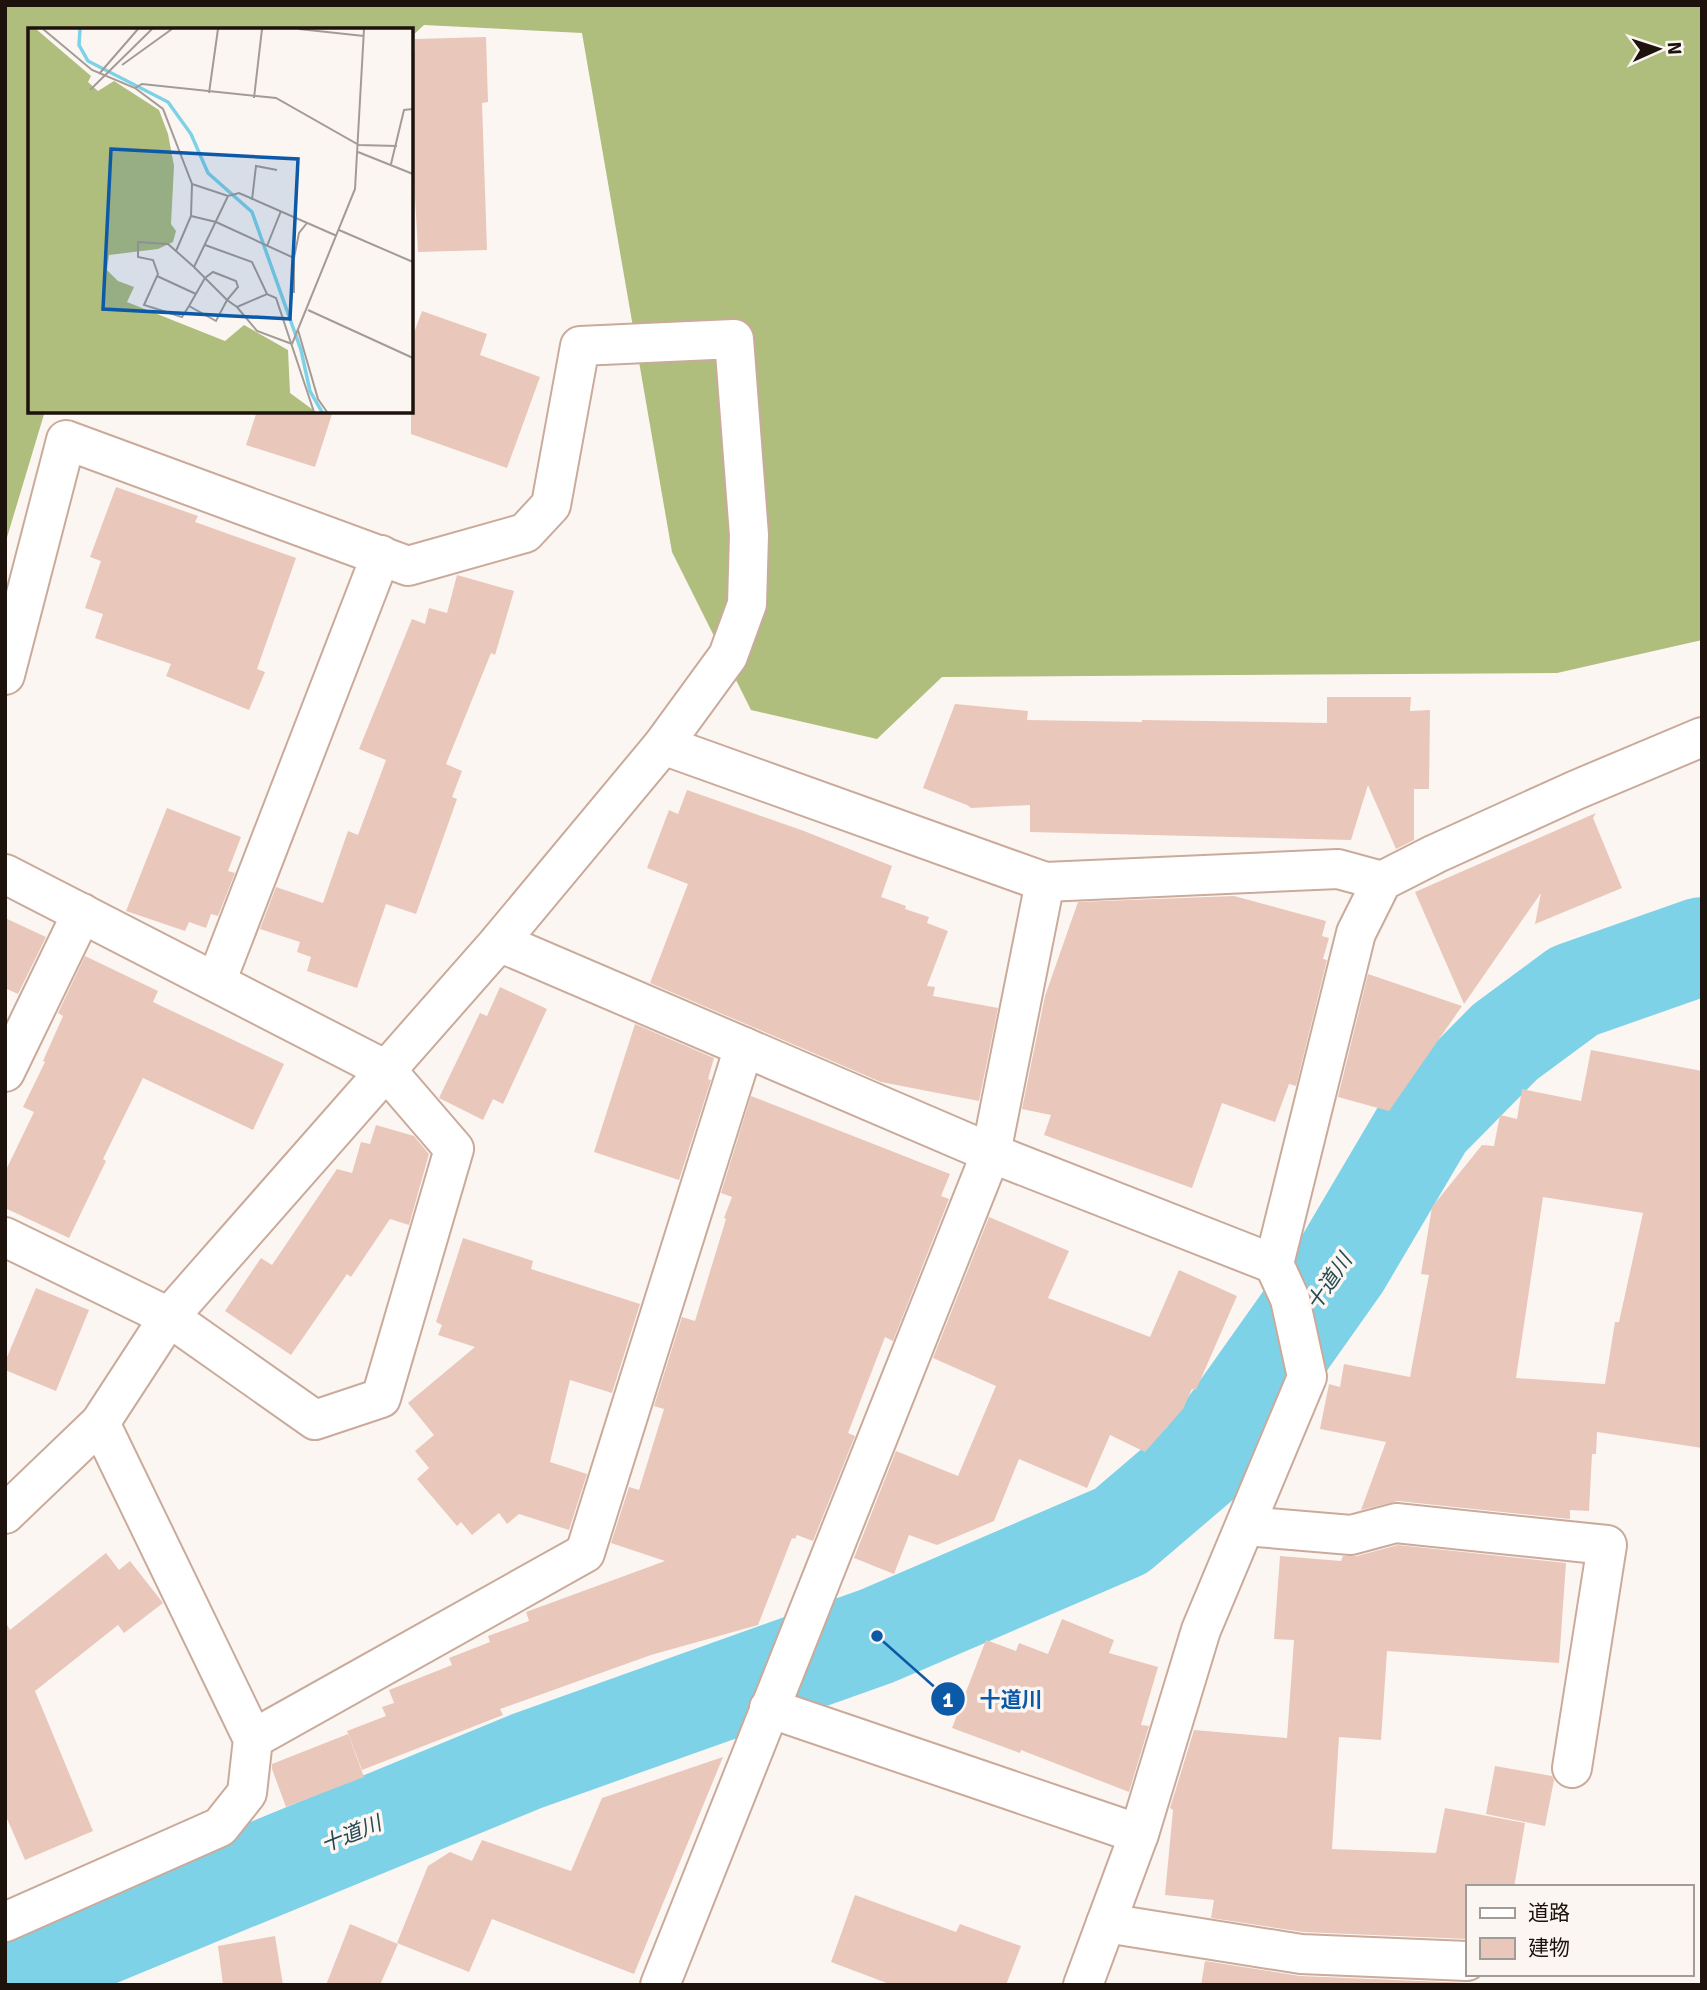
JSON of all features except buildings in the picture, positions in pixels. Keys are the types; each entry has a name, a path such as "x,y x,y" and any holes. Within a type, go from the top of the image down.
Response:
{"street":[{"path":"5,675 66,440 408,566 525,533 551,505 580,346 734,339 749,535 747,604 728,656 663,746 499,942 169,1317 100,1423 5,1514"},
{"path":"216,982 381,555"},
{"path":"1083,1985 1139,1834 1201,1630 1307,1377 1290,1299 1274,1264 1356,933 1382,881 1436,853 1553,800 1702,737"},
{"path":"663,746 1045,882 1338,869 1382,881"},
{"path":"5,874 386,1070 454,1149 381,1398 315,1420 169,1317 5,1237"},
{"path":"660,1985 991,1153 1045,882"},
{"path":"5,1072 82,913"},
{"path":"499,942 991,1153 1274,1264"},
{"path":"253,1739 585,1553 744,1046"},
{"path":"5,1922 220,1827 247,1793 253,1739 100,1423"},
{"path":"1245,1526 1351,1535 1396,1523 1607,1545 1572,1768"},
{"path":"769,1708 1139,1834"},
{"path":"1106,1923 1301,1954 1466,1961"}],"green space":[{"path":"5,5 1702,5 1702,640 1557,673 942,677 877,739 751,710 672,552 582,33 424,25 413,35 413,28 28,28 28,413 44,413 5,544"}],"waterway":[{"name":"十道川","path":"5,1976 527,1761 877,1636 1121,1531 1203,1461 1341,1266 1426,1122 1505,1042 1574,991 1702,946"}],"place":[{"name":"十道川","path":"877,1636"}]}
